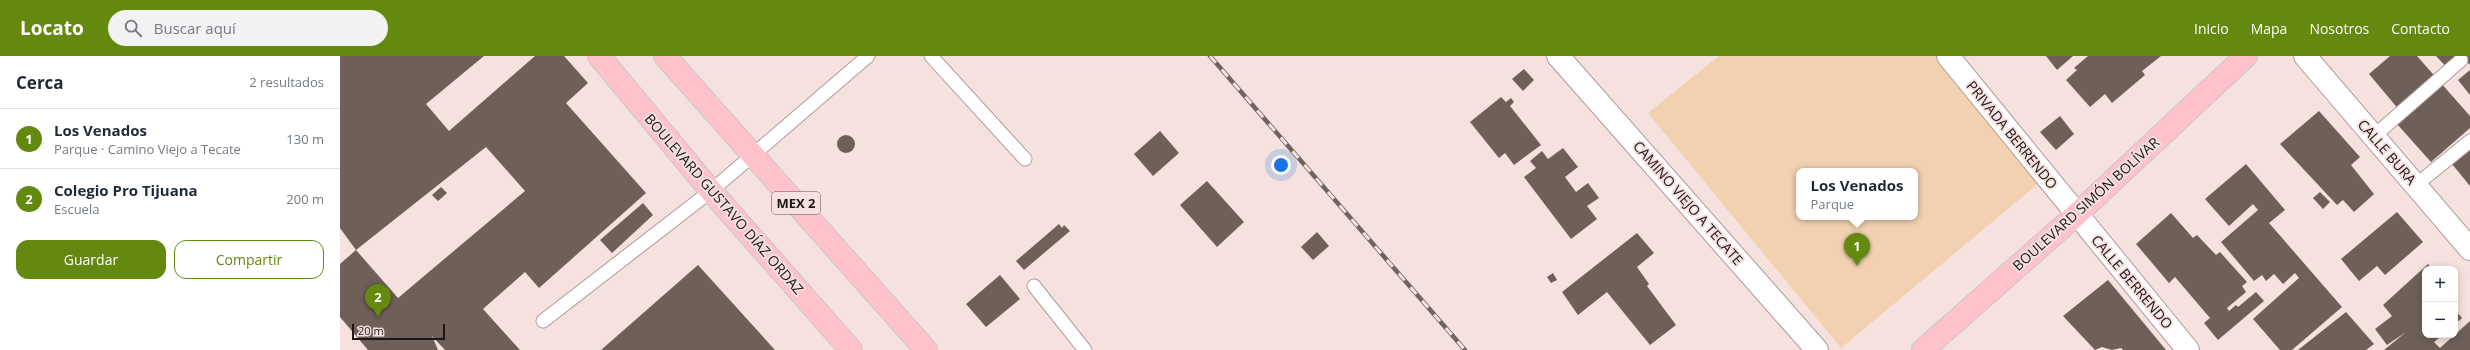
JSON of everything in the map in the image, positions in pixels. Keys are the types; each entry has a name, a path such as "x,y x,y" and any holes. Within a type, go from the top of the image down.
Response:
{"main road":[{"name":"BOULEVARD GUSTAVO DÍAZ ORDAZ","path":"599,56 711,191 851,350"},
{"name":"MEX 2","path":"665,56 926,350"},
{"name":"BOULEVARD SIMÓN BOLÍVAR","path":"1923,350 2076,215 2246,56"}],"street":[{"name":"CAMINO VIEJO A TECATE","path":"1558,56 1817,350"},
{"name":"PRIVADA BERRENDO","path":"1948,56 2076,215"},
{"name":"CALLE BURA","path":"2305,56 2469,245"},
{"name":"CALLE BERRENDO","path":"2076,215 2188,350"}],"lane":[{"path":"543,321 711,191 868,56"},
{"path":"931,56 1025,159"},
{"path":"2374,136 2461,60"},
{"path":"2416,185 2470,141"},
{"path":"1034,286 1085,350"}],"shaded area":[{"path":"1719,56 1939,56 2038,184 1841,348 1648,113"}],"building":[{"path":"340,56 484,56 426,104 449,131 535,56 564,56 588,83 566,103 646,193 539,288 525,272 483,309 520,350 445,350 432,336 438,350 368,350 340,317 340,264 356,250 340,228","holes":["486,147 525,191 398,298 356,250"]},
{"path":"2046,56 2073,56 2057,70"},
{"path":"2088,56 2161,56 2142,71 2145,75 2112,103 2105,94 2090,107 2066,80 2077,70 2074,68"},
{"path":"2390,56 2417,56 2470,116 2470,128 2431,162 2397,124 2405,117 2369,74"},
{"path":"2436,56 2470,56 2470,65 2464,58 2450,71"},
{"path":"1524,69 1534,80 1523,91 1512,79"},
{"path":"2470,70 2470,95 2458,80"},
{"path":"1501,97 1506,102 1511,98 1514,102 1510,106 1541,145 1514,165 1505,153 1499,158 1470,122"},
{"path":"2319,111 2360,157 2351,165 2374,194 2354,212 2343,200 2337,205 2280,144"},
{"path":"2060,116 2074,134 2056,150 2040,132"},
{"path":"1160,131 1179,153 1153,176 1134,154"},
{"path":"846,135 852,138 855,144 852,150 846,153 840,150 837,144 840,138"},
{"path":"1563,148 1578,167 1565,177 1576,192 1588,183 1599,198 1587,206 1597,219 1571,239 1524,177 1536,168 1530,161 1542,151 1548,159"},
{"path":"2470,148 2470,186 2452,164"},
{"path":"2246,164 2285,210 2269,223 2342,307 2292,350 2280,350 2253,319 2299,278 2295,273 2283,284 2274,274 2266,281 2262,275 2254,281 2221,242 2258,210 2253,204 2229,226 2205,199"},
{"path":"1207,181 1244,222 1217,247 1180,205"},
{"path":"441,187 447,193 438,201 432,195"},
{"path":"2320,192 2330,202 2323,209 2313,198"},
{"path":"643,203 653,215 612,253 600,240"},
{"path":"2397,212 2423,242 2385,275 2377,266 2359,281 2341,259"},
{"path":"2171,213 2193,238 2197,235 2216,255 2220,252 2247,282 2242,286 2246,292 2227,308 2229,311 2236,305 2238,307 2256,292 2264,301 2218,340 2204,323 2210,318 2175,277 2169,283 2136,244"},
{"path":"1059,224 1062,228 1064,225 1070,231 1024,270 1016,261"},
{"path":"1317,232 1329,246 1313,260 1301,247"},
{"path":"1637,233 1654,253 1637,267 1649,284 1647,286 1676,325 1650,345 1607,292 1578,315 1562,292"},
{"path":"698,265 775,350 601,350"},
{"path":"2422,269 2422,338 2439,338 2434,342 2440,348 2451,338 2458,338 2458,332 2470,321 2470,350 2384,350 2406,332 2387,345 2375,329 2392,316 2383,305"},
{"path":"1553,273 1557,280 1551,283 1547,277"},
{"path":"1000,275 1020,299 986,327 966,304"},
{"path":"2108,280 2166,350 2123,350 2121,348 2112,350 2102,347 2095,350 2063,316"},
{"path":"2346,312 2374,344 2366,350 2298,350"},
{"path":"2458,313 2462,318 2458,321"}],"railway":[{"path":"1210,56 1465,350"}],"place":[{"name":"Los Venados","path":"1857,266"},
{"name":"Colegio Pro Tijuana","path":"378,317"}]}
